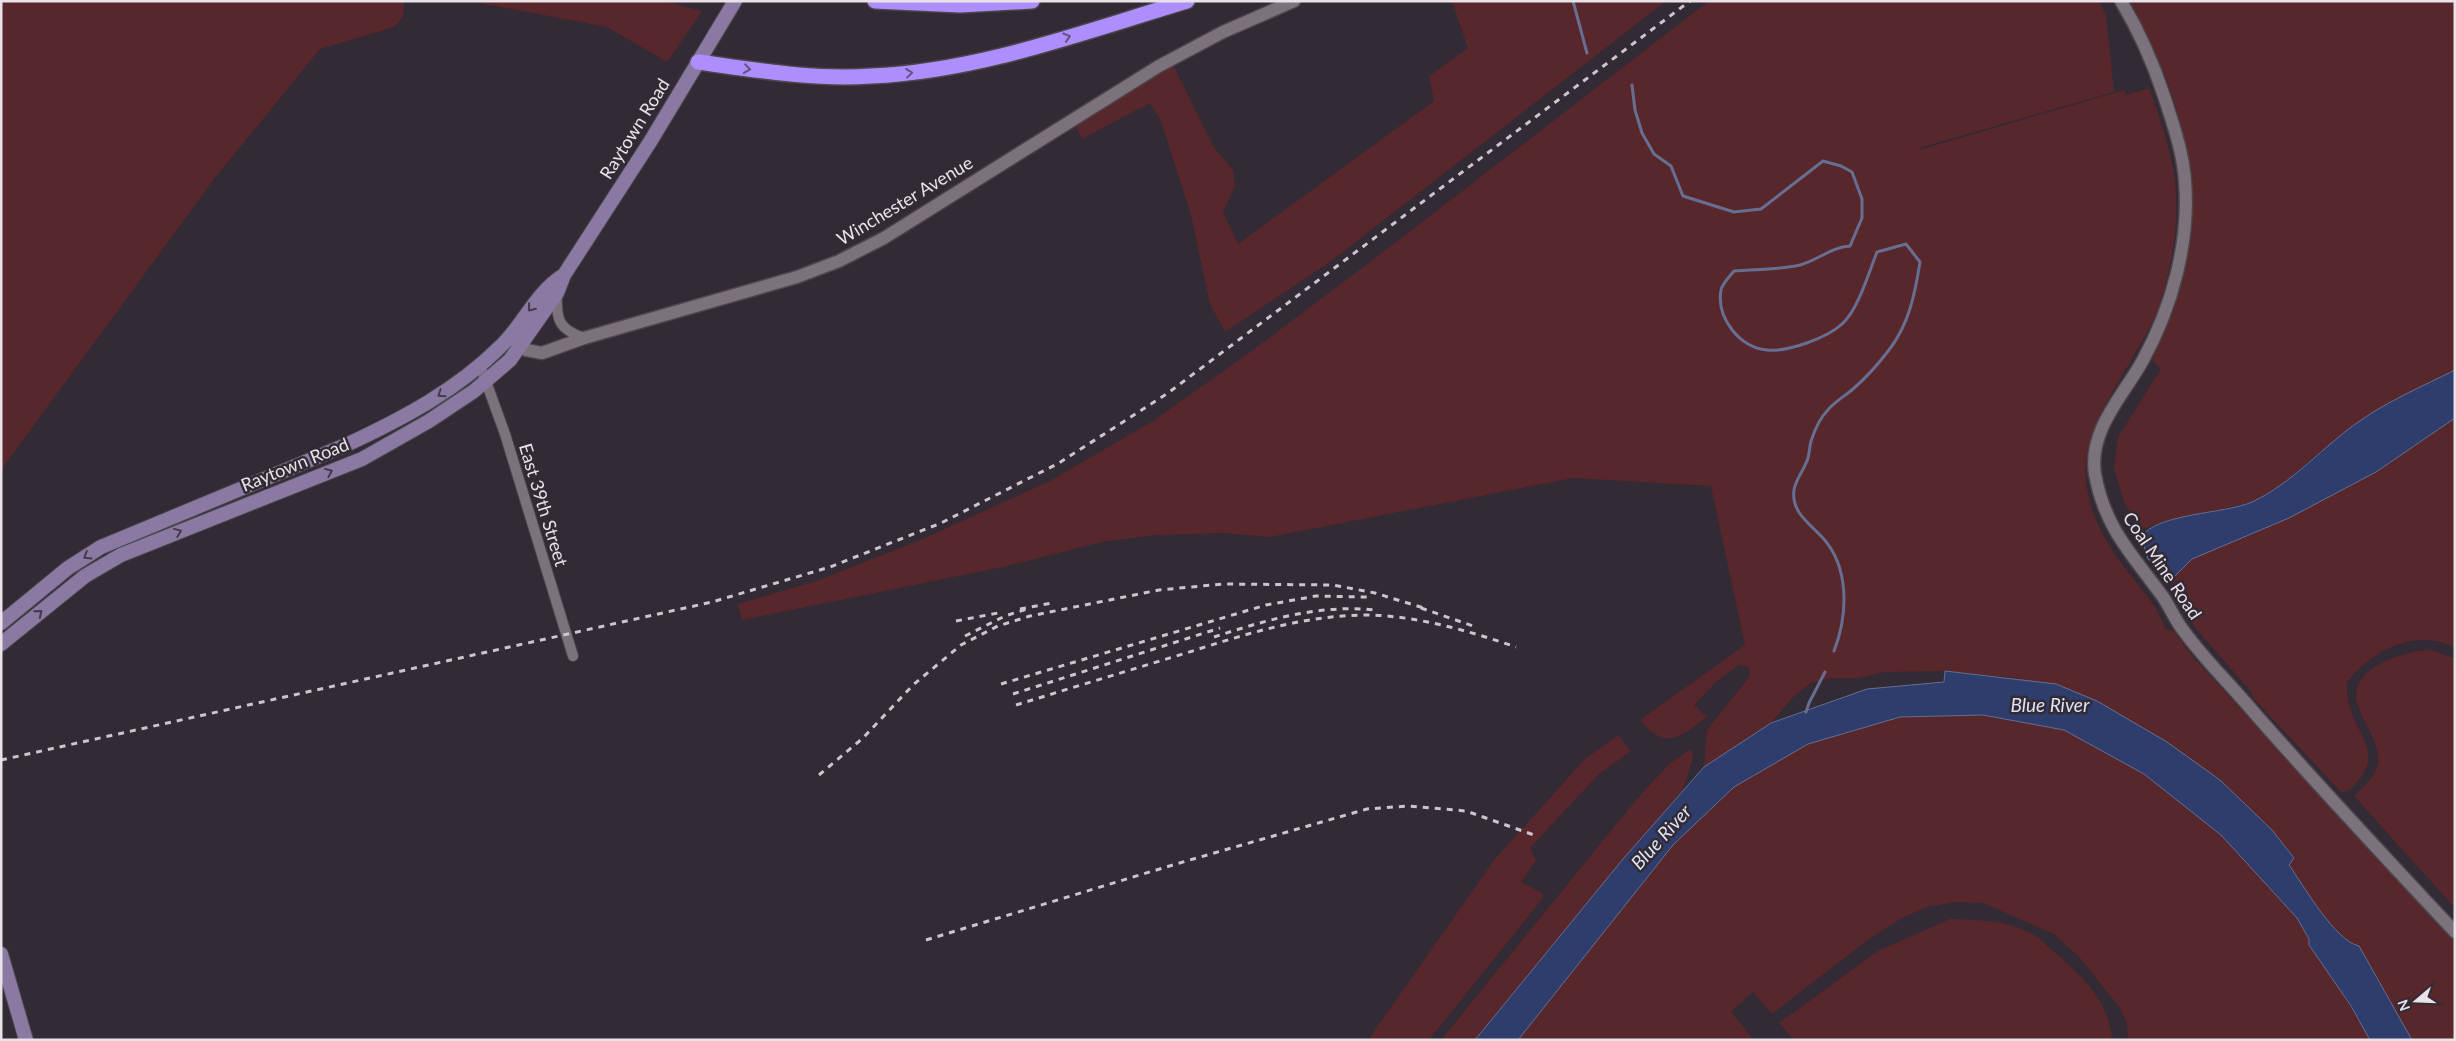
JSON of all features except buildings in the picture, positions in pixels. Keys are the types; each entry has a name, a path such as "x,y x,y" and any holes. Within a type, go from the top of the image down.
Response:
{"highway":[{"path":"875,1 960,5 1032,1"},
{"path":"698,62 810,76 871,76 913,72 990,60 1187,1"}],"main road":[{"name":"Raytown Road","path":"1,644 85,576 121,555 362,459 401,438 486,382 521,347 557,293 564,275 650,142 735,1"},
{"name":"Raytown Road","path":"1,623 68,568 114,540 289,469 393,423 436,397 480,364 509,337 550,283 564,275"},
{"path":"289,469 294,486"},
{"path":"114,540 121,555"},
{"path":"1,954 26,1040"}],"street":[{"name":"Winchester Avenue","path":"509,337 526,350 542,353 584,338 797,277 839,262 884,238 1159,66 1223,32 1294,1"},
{"name":"Coal Mine Road","path":"2121,1 2152,61 2170,114 2181,151 2186,209 2183,238 2174,286 2160,327 2143,361 2104,422 2097,441 2095,474 2110,521 2124,546 2164,598 2183,630 2307,773 2455,932"},
{"path":"557,293 556,312 561,324 569,333 584,338"},
{"name":"East 39th Street","path":"480,364 505,434 573,656"}],"shaded area":[{"path":"1,1 404,1 403,17 394,27 320,49 214,179 1,470"},
{"path":"469,1 665,1 702,11 667,62 607,27"},
{"path":"1452,1 1666,1 1331,261 1225,332 1210,304 1191,215 1161,121 1150,103 1082,139 1075,124 1173,65 1214,148 1233,170 1235,186 1223,212 1238,244 1434,101 1429,76 1468,48"},
{"path":"1709,1 2099,1 2106,15 2114,92 1919,148 1919,150 2125,90 2126,95 2149,88 2169,148 2176,186 2174,243 2171,262 2155,317 2099,416 2088,447 2086,481 2092,509 2110,547 2153,604 2160,615 2165,629 2174,631 2192,656 2455,942 2455,1040 2412,1040 2359,946 2350,942 2330,924 2289,865 2294,857 2272,830 2220,781 2018,678 1945,671 1885,672 1858,678 1832,678 1811,683 1792,698 1771,723 1704,767 1707,730 1750,676 1749,667 1739,665 1718,680 1694,705 1707,717 1689,730 1673,738 1665,738 1649,730 1640,720 1745,645 1711,486 1573,478 1270,537 1224,533 1155,535 1102,542 1007,566 742,620 738,604 816,581 916,542 1050,481 1153,421 1249,353 1374,259"},
{"path":"2130,1 2455,1 2455,370 2361,420 2317,454 2281,486 2250,503 2166,521 2142,529 2125,505 2114,468 2118,437 2161,369 2152,360 2172,311 2185,265 2191,221 2190,178 2183,135 2171,92 2153,47"},
{"path":"2455,418 2455,647 2440,642 2424,640 2395,645 2369,660 2347,682 2349,705 2366,745 2368,762 2364,772 2354,786 2341,792 2255,700 2249,689 2197,630 2181,606 2172,579 2192,559 2289,518 2376,472"},
{"path":"2425,650 2435,651 2455,659 2455,908 2354,796 2372,777 2378,763 2374,739 2357,702 2356,690 2360,680 2368,672 2391,659"},
{"path":"1983,715 2064,730 2144,774 2221,835 2297,918 2370,1040 2128,1040 2127,1024 2120,1008 2081,959 2054,934 1983,903 1955,902 1927,907 1902,918 1869,939 1772,1014 1753,992 1731,1012 1754,1040 1518,1040 1673,845 1734,787 1808,744 1900,717"},
{"path":"1618,735 1631,751 1599,774 1530,848 1536,860 1521,882 1542,893 1543,898 1429,1040 1368,1040 1495,859 1585,759"},
{"path":"1691,749 1693,758 1682,791 1623,859 1475,1040 1441,1040 1636,800 1669,764"},
{"path":"1950,919 2003,923 2023,929 2038,938 2083,979 2100,1001 2110,1026 2112,1040 1794,1040 1779,1023 1878,951"}],"water":[{"path":"2455,370 2455,418 2376,472 2289,518 2192,559 2172,579 2167,580 2154,563 2148,559 2141,537 2149,529 2176,519 2252,502 2281,485 2361,420 2383,406"},
{"name":"Blue River","path":"1945,671 2056,684 2097,701 2167,742 2220,780 2272,830 2294,858 2289,865 2330,924 2350,942 2359,946 2412,1040 2370,1040 2351,1006 2309,945 2309,939 2297,918 2221,835 2144,774 2064,730 1983,715 1900,717 1808,744 1734,787 1673,845 1518,1040 1475,1040 1623,859 1704,767 1771,723 1867,689 1944,682"}],"waterway":[{"path":"1573,1 1587,53"},
{"path":"1632,85 1635,110 1642,133 1654,154 1671,166 1683,196 1734,212 1761,209 1823,161 1841,166 1852,172 1862,199 1862,218 1850,246 1831,251 1792,267 1734,271 1726,280 1721,290 1720,301 1722,311 1732,330 1748,344 1767,350 1785,349 1807,343 1835,329 1848,318 1853,310 1863,290 1877,252 1906,244 1920,262 1916,286 1902,330 1889,350 1863,380 1824,414 1812,437 1809,455 1794,490 1795,505 1798,511 1831,549 1838,562 1842,577 1844,607 1839,637 1834,651"},
{"path":"1806,712 1825,672"}],"railway":[{"path":"1,760 712,602 830,567 941,523 1059,463 1168,393 1690,1"},
{"path":"819,775 863,738 913,685 961,645 998,626 1030,616 1159,590 1223,584 1333,585 1375,593 1427,609"},
{"path":"1001,684 1266,605 1316,596 1367,597"},
{"path":"1020,609 1052,603"},
{"path":"1421,608 1473,626"},
{"path":"965,636 1005,616 1027,609"},
{"path":"1214,637 1273,619 1314,611 1334,609 1375,610"},
{"path":"956,621 1003,612"},
{"path":"1016,705 1251,633 1320,618 1368,615 1406,618 1462,630 1516,647"},
{"path":"1013,694 1220,628"},
{"path":"926,940 1176,864 1367,809 1408,806 1466,811 1534,835"}]}
